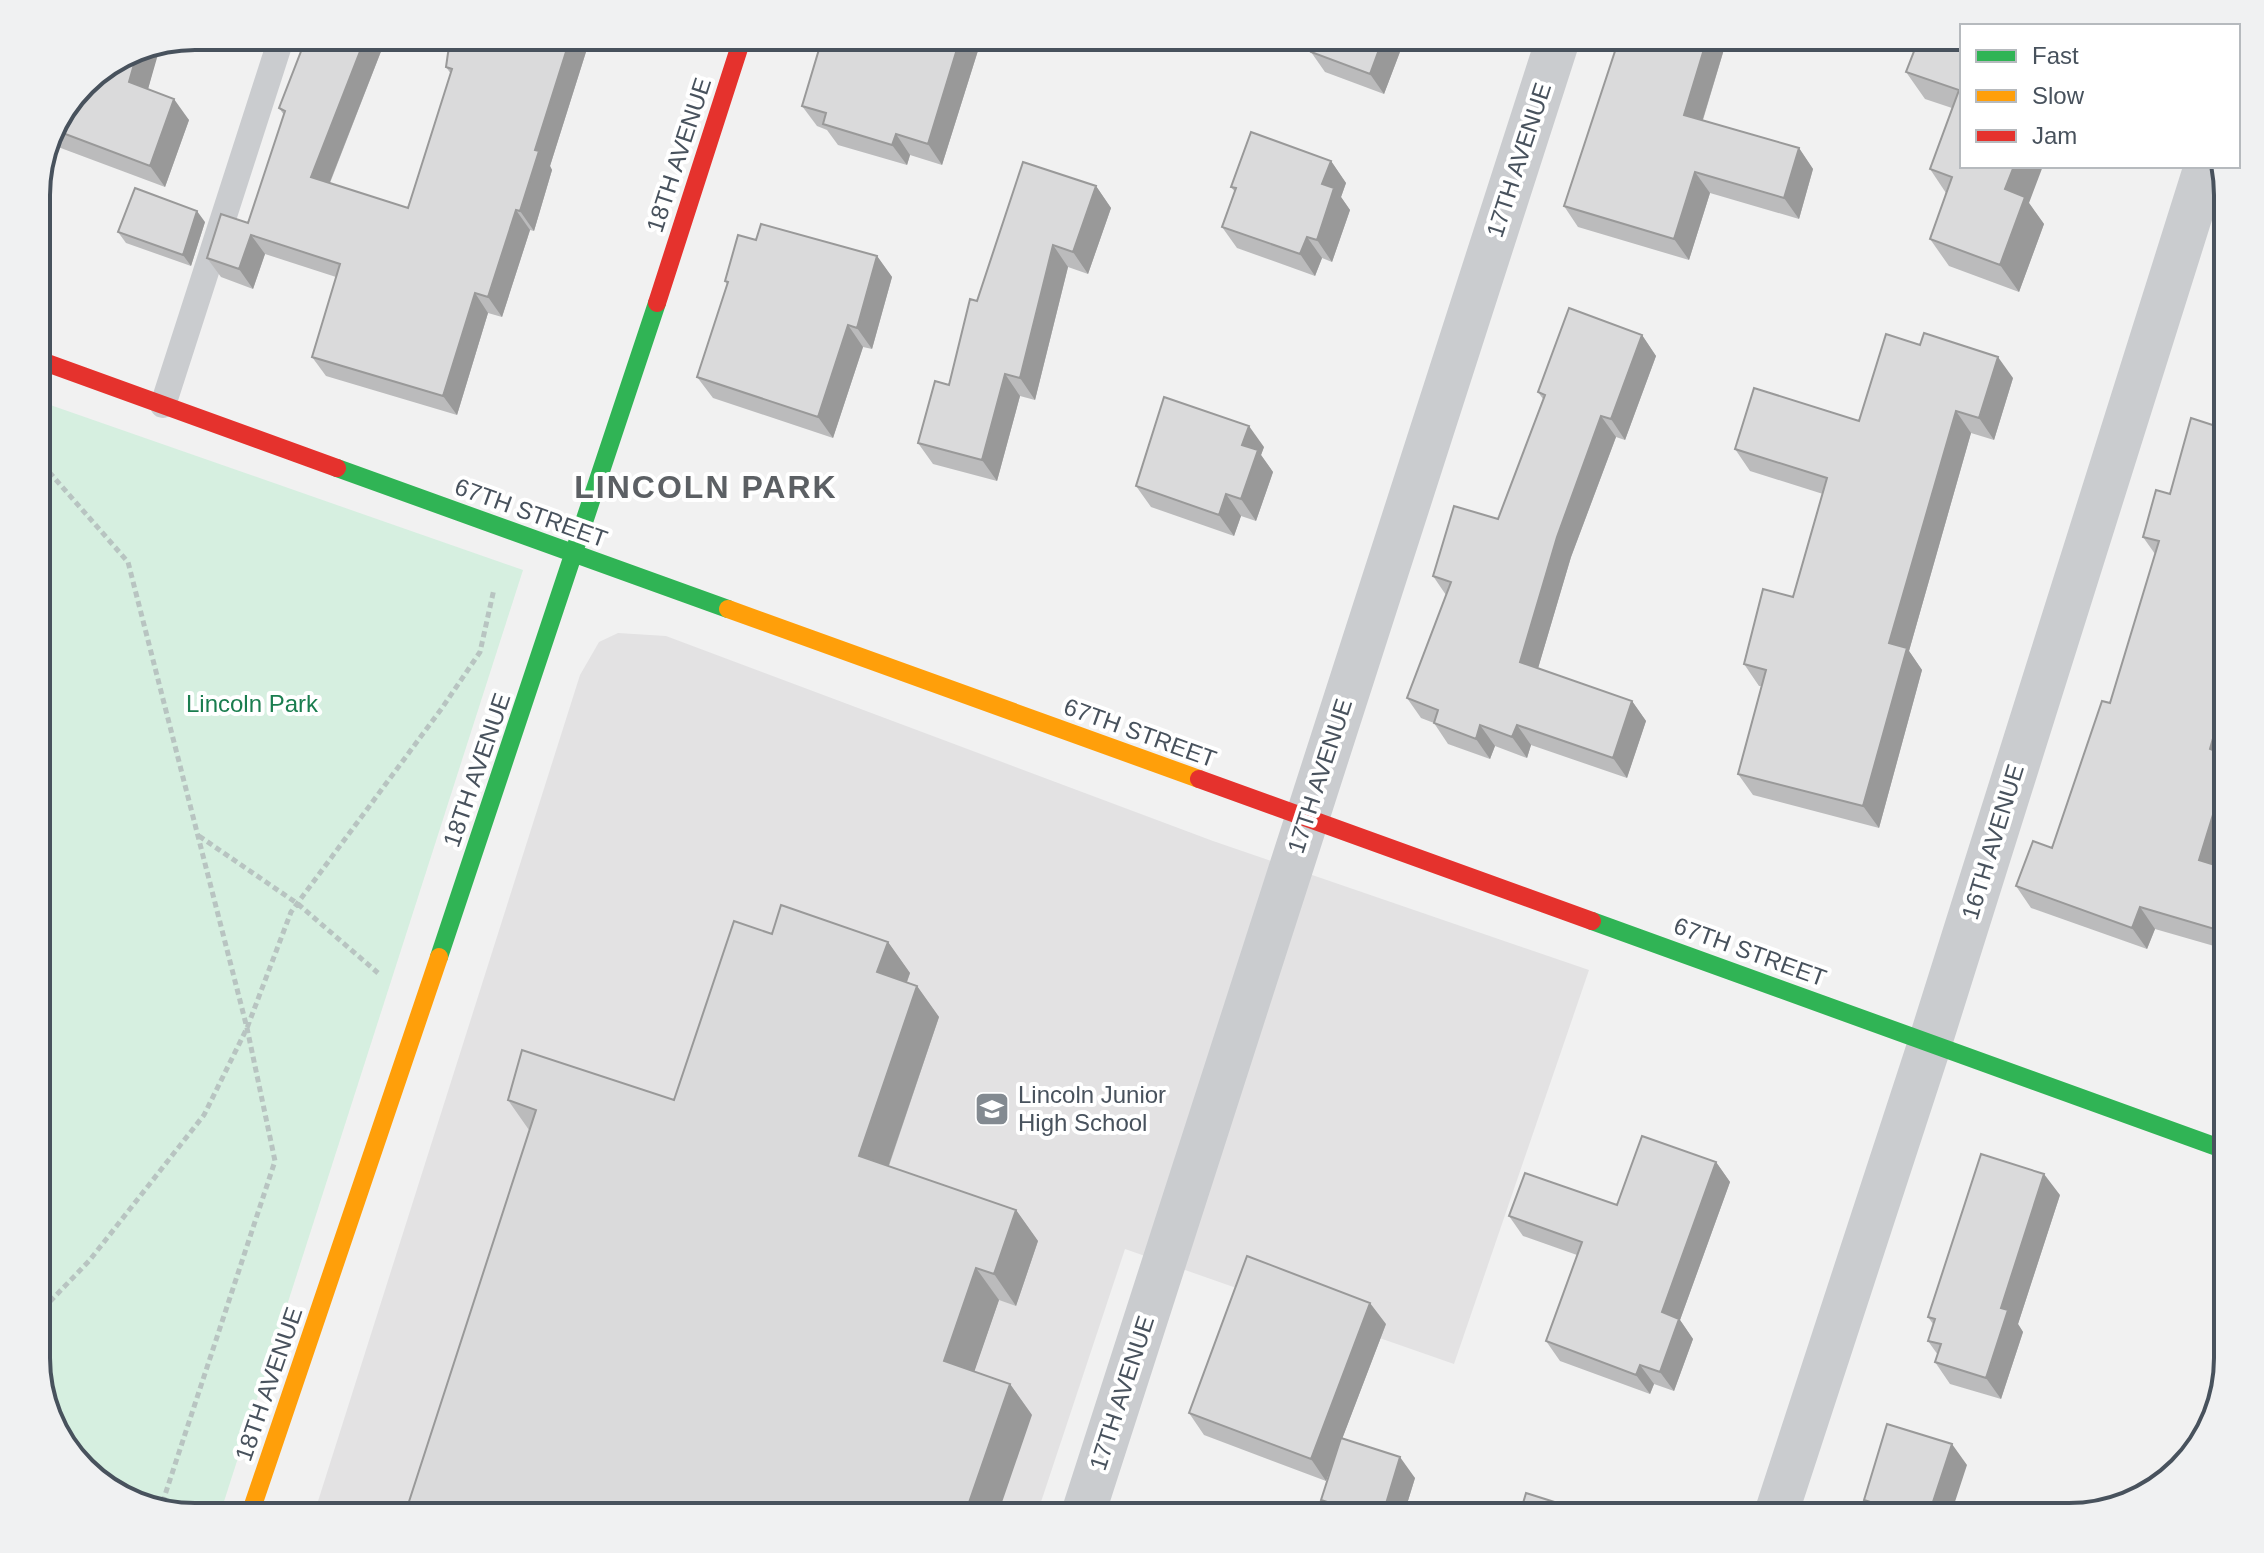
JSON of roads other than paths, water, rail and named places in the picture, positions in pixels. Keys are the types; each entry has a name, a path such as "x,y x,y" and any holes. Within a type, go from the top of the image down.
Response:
{"street":[{"name":"18TH AVENUE","path":"254,1503 575,554 738,50"},
{"name":"17TH AVENUE","path":"1086,1503 1554,50"},
{"name":"16TH AVENUE","path":"1780,1503 1930,1043 2205,168"},
{"name":"67TH STREET","path":"50,364 2214,1146"}],"lane":[{"path":"163,405 277,50"}],"place":[{"name":"Lincoln Junior High School","path":"992,1109"}],"district":[{"name":"LINCOLN PARK","path":"706,487"}],"park label":[{"name":"Lincoln Park","path":"252,704"}]}
